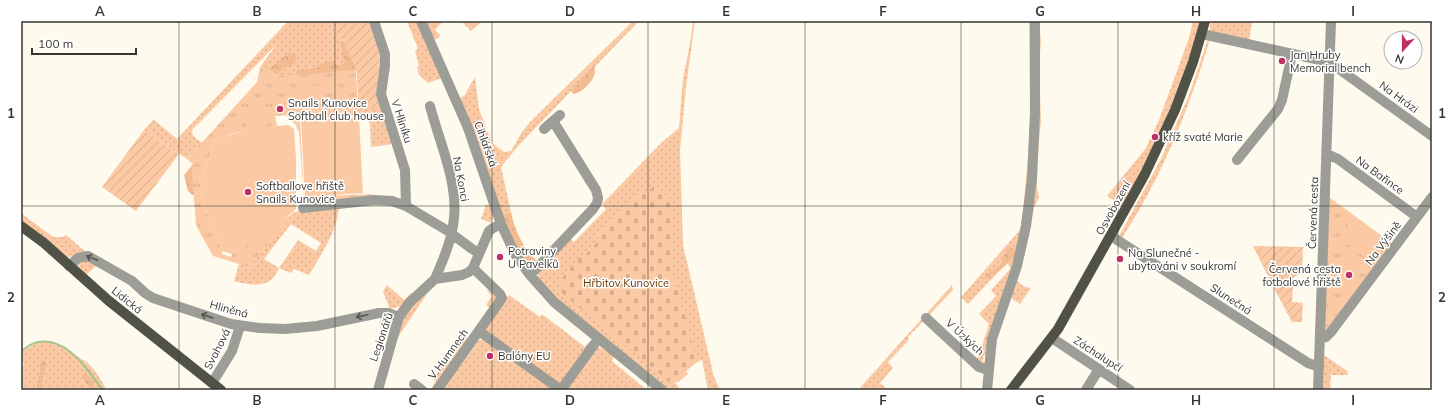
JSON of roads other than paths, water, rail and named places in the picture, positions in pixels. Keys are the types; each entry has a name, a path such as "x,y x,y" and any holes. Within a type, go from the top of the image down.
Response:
{"main road":[{"name":"Osvobození","path":"1011,390 1052,338 1145,174 1166,132 1194,62 1205,21"},
{"name":"Lidická","path":"21,226 70,266 109,301 222,390"}],"street":[{"name":"V Hliníku","path":"374,21 385,54 386,66 381,94 405,170 406,206"},
{"name":"Cihlářská","path":"421,21 468,128 501,224 512,248 530,274 554,302 662,390"},
{"path":"987,390 992,339 1017,266 1026,226 1032,179 1035,21"},
{"name":"Červená cesta","path":"1318,390 1331,21"},
{"path":"1202,34 1330,63"},
{"path":"1237,160 1278,109 1282,100 1292,54"},
{"name":"Na Hrázi","path":"1330,63 1432,136"},
{"name":"Na Konci","path":"430,106 454,192 455,212 451,234 435,279"},
{"path":"530,274 594,209 598,201 596,190 556,118 544,129"},
{"name":"Na Bařince","path":"1327,154 1338,159 1417,217"},
{"name":"Na Výšině","path":"1321,338 1331,332 1432,197"},
{"path":"303,208 379,200 392,201 406,206 451,234 472,250 479,253"},
{"path":"435,279 462,275 469,272 473,268 489,230 501,224"},
{"name":"Slunečná","path":"1111,236 1308,363 1319,367"},
{"name":"Hliněná","path":"70,266 80,257 92,257 132,281 153,298 240,326 297,328 317,326 369,314 385,312 399,317"},
{"name":"V Humnech","path":"437,390 502,297 473,268"},
{"name":"Legionářů","path":"378,390 388,349 399,317 409,303 435,279"},
{"name":"V Úzkých","path":"926,318 977,365 988,370"},
{"name":"Svahová","path":"212,383 232,351 240,326"},
{"name":"V Humnech","path":"479,331 561,390 598,339"},
{"name":"Záchalupčí","path":"1052,338 1130,390"},
{"path":"1086,390 1099,370"}],"waterway":[{"path":"21,351 31,344 38,342 49,342 59,345 76,357 103,390"}],"place":[{"name":"Jan Hruby Memorial bench","path":"1282,61"},
{"name":"Snails Kunovice Softball club house","path":"280,109"},
{"name":"kříž svaté Marie","path":"1155,137"},
{"name":"Softballove hřiště Snails Kunovice","path":"248,192"},
{"name":"Potraviny U Pavelků","path":"500,257"},
{"name":"Na Slunečné - ubytováni v soukromí","path":"1120,259"},
{"name":"Červená cesta fotbalové hřiště","path":"1349,275"},
{"name":"Balóny EU","path":"490,356"}],"park label":[{"name":"Hřbitov Kunovice","path":"626,283"}]}
